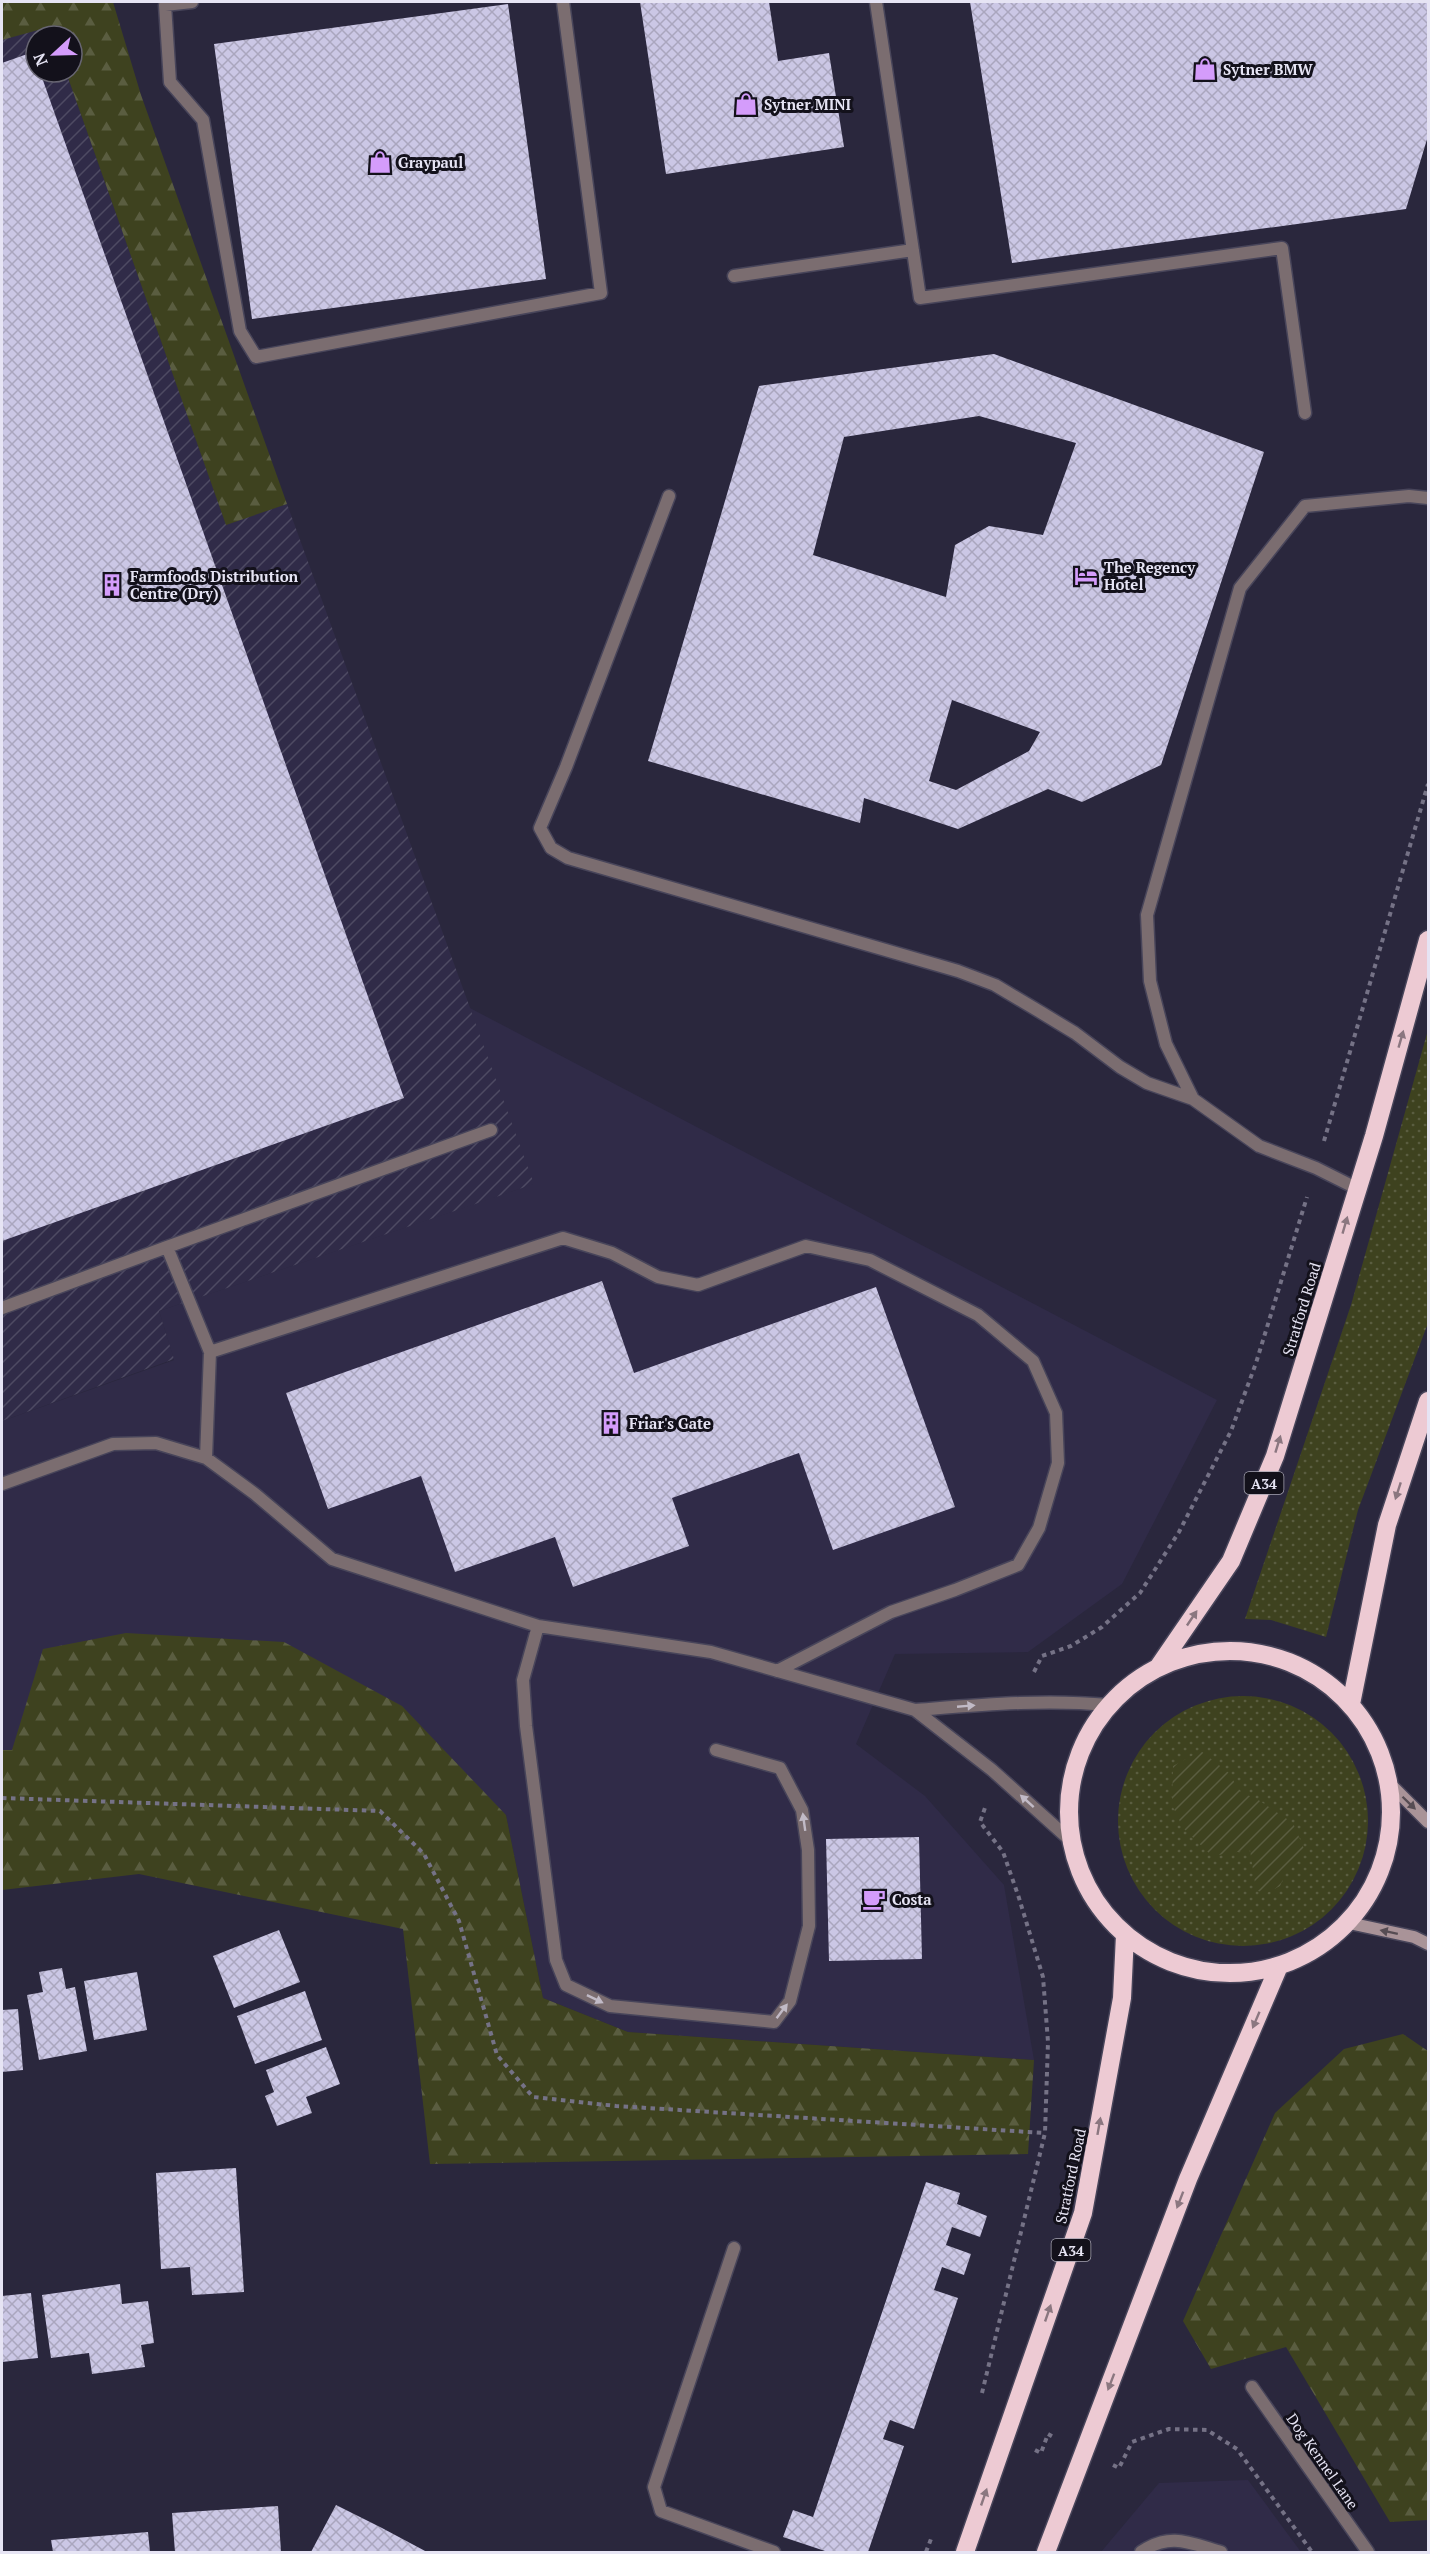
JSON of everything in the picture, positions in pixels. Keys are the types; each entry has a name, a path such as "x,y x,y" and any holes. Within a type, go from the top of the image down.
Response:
{"highway":[{"name":"Stratford Road","path":"1159,1666 1231,1561 1275,1456 1356,1188 1374,1136 1428,940"},
{"path":"1352,1704 1387,1525 1428,1401"},
{"name":"A34","path":"1221,1650 1263,1653 1302,1666 1352,1704 1380,1749 1390,1784 1391,1833 1376,1881 1349,1923 1316,1949 1279,1966 1238,1974 1198,1971 1159,1958 1125,1935 1104,1914 1088,1890 1070,1840 1069,1787 1083,1743 1107,1705 1159,1666 1189,1654 1221,1650"},
{"name":"Stratford Road","path":"965,2553 1083,2213 1122,1998 1125,1935"},
{"path":"1046,2553 1188,2179 1279,1966"}],"street":[{"path":"192,2 165,5 170,82 203,120 240,331 256,357 601,293 563,2"},
{"path":"876,2 920,298 1282,248 1305,413"},
{"path":"734,276 913,250"},
{"path":"669,496 566,767 540,828 551,848 568,858 946,968 985,982 1074,1032 1120,1067 1147,1083 1192,1099 1259,1146 1316,1168 1356,1188"},
{"path":"1192,1099 1166,1044 1150,981 1147,915 1240,588 1305,506 1409,496 1428,498"},
{"path":"2,1308 491,1130"},
{"path":"210,1352 563,1238 612,1253 658,1277 698,1285 806,1246 870,1260 978,1315 1033,1361 1056,1413 1058,1463 1039,1528 1018,1565 891,1612 777,1671"},
{"path":"167,1247 210,1352 207,1458"},
{"path":"2,1484 113,1444 156,1443 207,1458 255,1494 332,1559 538,1626 711,1652 915,1710 1019,1702 1072,1701 1107,1705"},
{"path":"538,1626 523,1680 526,1726 556,1960 566,1985 610,2006 774,2022 790,2001 809,1926 808,1850 802,1810 780,1768 716,1750"},
{"path":"915,1710 992,1770 1070,1840"},
{"path":"1390,1784 1428,1822"},
{"path":"1349,1923 1414,1937 1428,1944"},
{"path":"734,2248 654,2487 661,2511 774,2553"},
{"name":"Dog Kennel Lane","path":"1252,2387 1368,2553"},
{"path":"1141,2553 1152,2545 1175,2539 1221,2553"}],"path":[{"path":"1019,1702 1042,1656 1071,1646 1102,1627 1140,1593 1179,1532 1231,1431 1256,1363 1316,1168 1428,784"},
{"path":"979,2404 1045,2133 1048,2042 1043,1977 1004,1852 981,1822 992,1770"},
{"path":"2,1798 380,1811 424,1854 459,1921 497,2055 533,2097 616,2106 1045,2133"},
{"path":"1005,2439 1041,2453 1048,2434 1083,2454 1119,2468 1132,2442 1169,2429 1207,2430 1237,2449 1312,2553"},
{"path":"926,2553 934,2532"}],"shaded area":[{"name":"Farmfoods Distribution Centre (Dry)","path":"24,33 24,84 70,84 226,524 287,504 534,1184 159,1311 174,1359 2,1421 2,40"},
{"name":"Friar's Gate","path":"468,1007 1217,1400 1122,1584 1028,1652 895,1654 856,1744 925,1796 1004,1885 1034,2060 628,2032 543,1998 506,1815 353,1760 2,1750 2,1421 174,1360 159,1311 533,1184"},
{"path":"1248,2480 1301,2552 1101,2552 1159,2483"}],"green space":[{"path":"2,2 113,2 141,95 287,504 226,525 70,84 84,84 84,24 24,24 24,34 2,40"},
{"path":"1428,1030 1428,1323 1358,1510 1326,1637 1271,1620 1245,1619 1351,1305"},
{"path":"126,1633 284,1642 402,1706 506,1815 543,1998 628,2032 1034,2060 1028,2154 430,2164 403,1929 139,1874 2,1890 2,1750 12,1750 43,1649"},
{"path":"1243,1696 1279,1702 1302,1711 1322,1724 1340,1742 1358,1773 1365,1797 1368,1821 1362,1857 1353,1880 1340,1900 1322,1918 1291,1936 1267,1943 1243,1946 1207,1940 1184,1931 1164,1918 1146,1900 1128,1869 1121,1845 1118,1821 1124,1785 1133,1762 1146,1742 1164,1724 1195,1706 1219,1699"},
{"path":"1201,1751 1229,1773 1240,1792 1257,1799 1293,1823 1305,1851 1290,1862 1280,1886 1265,1894 1256,1890 1250,1850 1212,1856 1183,1828 1172,1805 1173,1766"},
{"path":"1403,2034 1428,2051 1428,2520 1390,2522 1286,2347 1211,2369 1183,2321 1275,2113 1344,2049"}],"building":[{"name":"Sytner MINI","path":"640,2 769,2 778,61 829,53 844,147 666,174"},
{"name":"Sytner BMW","path":"970,2 1428,2 1428,136 1406,209 1012,263"},
{"name":"Graypaul","path":"508,4 546,279 252,319 214,44"},
{"name":"Farmfoods Distribution Centre (Dry)","path":"24,55 24,84 44,84 404,1098 2,1241 2,63"},
{"name":"The Regency Hotel","path":"994,354 1264,452 1161,765 1082,802 1048,789 958,829 864,798 860,823 648,761 759,386","holes":["979,416 1076,443 1043,535 989,526 955,545 946,597 813,555 844,437","952,700 1040,732 1029,751 956,790 929,781"]},
{"name":"Friar's Gate","path":"602,1281 634,1373 876,1287 955,1507 833,1550 799,1453 672,1498 689,1546 573,1587 555,1537 455,1572 421,1476 328,1509 286,1393"},
{"name":"Costa","path":"919,1837 922,1959 829,1961 826,1839"},
{"path":"279,1930 300,1982 234,2008 213,1956"},
{"path":"62,1968 66,1989 75,1987 87,2051 39,2060 27,1995 43,1992 39,1972"},
{"path":"137,1972 147,2030 94,2040 84,1981"},
{"path":"305,1991 322,2040 255,2064 237,2016"},
{"path":"18,2009 23,2070 2,2072 2,2010"},
{"path":"326,2047 340,2084 306,2097 312,2113 277,2126 265,2096 274,2092 266,2070"},
{"path":"236,2168 244,2292 192,2295 190,2267 161,2269 156,2173"},
{"path":"926,2182 960,2193 957,2204 987,2216 980,2237 952,2227 946,2245 971,2254 964,2275 942,2267 934,2290 958,2298 914,2429 890,2420 883,2439 904,2446 868,2552 828,2552 783,2537 793,2510 813,2517"},
{"path":"120,2284 122,2304 148,2301 154,2343 141,2345 145,2367 92,2374 89,2353 51,2358 42,2295"},
{"path":"31,2293 38,2358 2,2362 2,2296"},
{"path":"336,2505 382,2528 427,2552 311,2552"},
{"path":"278,2506 281,2552 175,2552 172,2513"},
{"path":"148,2532 150,2552 53,2552 51,2540"}],"place":[{"name":"Sytner BMW","path":"1205,69"},
{"name":"Sytner MINI","path":"746,104"},
{"name":"Graypaul","path":"380,162"},
{"name":"The Regency Hotel","path":"1086,576"},
{"name":"Farmfoods Distribution Centre (Dry)","path":"112,585"},
{"name":"Friar's Gate","path":"611,1423"},
{"name":"Costa","path":"874,1899"}]}
